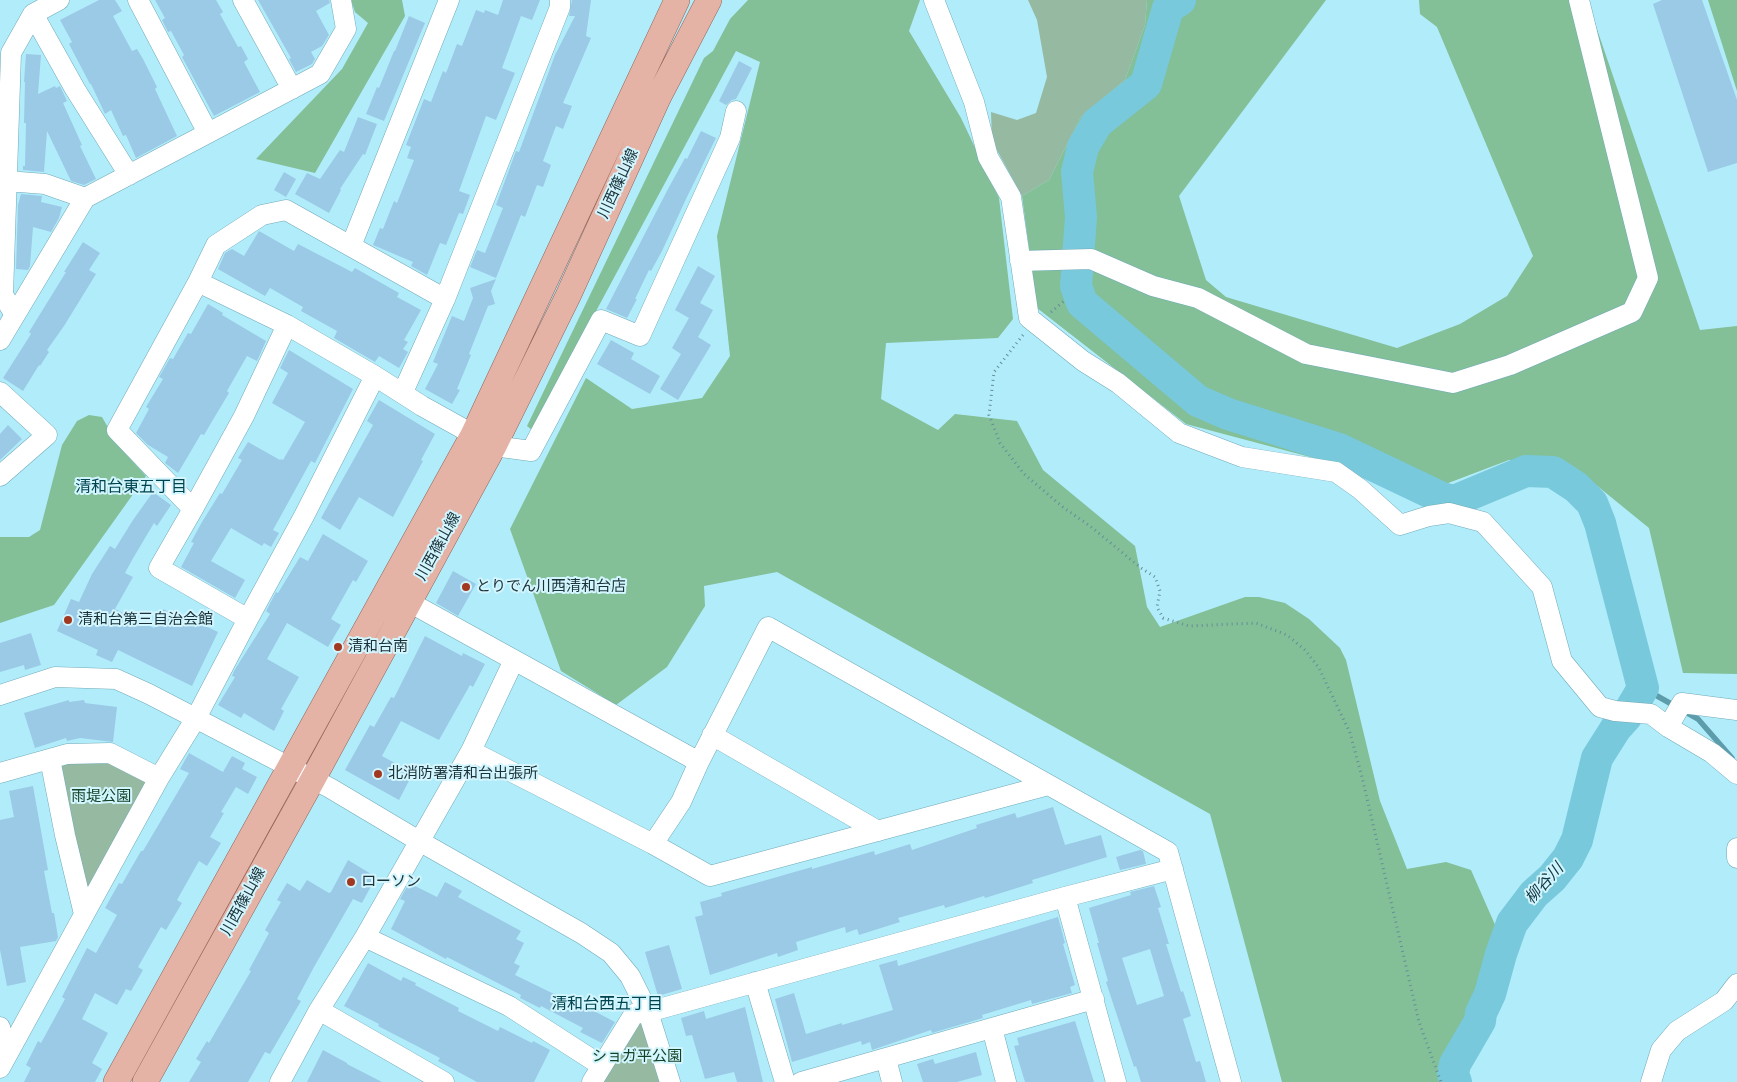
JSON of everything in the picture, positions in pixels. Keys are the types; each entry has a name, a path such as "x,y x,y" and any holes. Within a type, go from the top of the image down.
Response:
{"main road":[{"name":"川西篠山線","path":"145,1082 409,602 484,441 677,0"},
{"name":"川西篠山線","path":"116,1082 290,767 568,296 658,98 708,2"}],"street":[{"path":"15,315 3,295 11,53 33,14 58,0"},
{"path":"138,0 208,133"},
{"path":"243,0 292,89"},
{"path":"0,340 86,198 320,74 346,29 341,0"},
{"path":"351,246 449,0"},
{"path":"403,392 445,299 560,7 560,0"},
{"path":"934,0 974,102 988,157 1011,197 1025,260 1029,318 1083,361 1118,382 1179,433 1242,457 1336,472 1360,489 1400,525 1429,516 1449,513 1483,522 1542,587 1562,661 1600,708 1674,717 1737,710"},
{"path":"1025,260 1091,259 1153,286 1198,298 1306,354 1453,383 1510,365 1632,312 1648,278 1579,0"},
{"path":"33,14 75,89 129,175"},
{"path":"198,282 287,325 484,441 531,451 601,320 640,336 730,138 736,111"},
{"path":"7,181 45,184 86,198"},
{"path":"193,508 117,430 198,282 216,245 262,215 286,210 445,299"},
{"path":"248,619 159,568 244,416 287,325"},
{"path":"3,1062 159,778 196,718 304,516 375,376"},
{"path":"0,392 47,435 0,476"},
{"path":"409,602 699,762"},
{"path":"653,844 681,802 712,735 768,627 1168,852 1231,1082"},
{"path":"280,1082 319,1010 365,937 471,751 514,660"},
{"path":"0,695 55,677 116,679 313,779 581,933 611,953 630,976 648,1012 670,1082"},
{"path":"1674,717 1737,774"},
{"path":"712,735 878,831"},
{"path":"471,751 653,844 710,876 1048,785"},
{"path":"0,773 67,754 110,754 159,778"},
{"path":"50,759 65,835 84,914"},
{"path":"1737,848 1737,858"},
{"path":"365,937 509,1006 597,1074 634,1014 648,1012 1173,869"},
{"path":"1065,897 1116,1082"},
{"path":"755,982 785,1082"},
{"path":"1650,1082 1661,1050 1677,1031 1724,1001 1737,984"},
{"path":"801,1082 1094,999"},
{"path":"319,1010 444,1082"},
{"path":"0,1026 3,1062"},
{"path":"992,1028 1006,1082"},
{"path":"886,1059 892,1082"}],"path":[{"path":"1049,313 1064,301"},
{"path":"1028,332 1020,338 994,372 989,415 1000,443 1024,474 1064,508 1155,577 1160,591 1157,607 1163,618 1189,626 1256,623 1287,635 1305,650 1319,668 1350,733 1419,1022 1441,1082"}],"green space":[{"path":"351,0 402,0 405,16 315,173 256,159 342,69 368,23 355,12"},
{"path":"748,0 920,0 909,31 961,118 999,198 1013,319 998,338 886,343 881,399 938,430 955,414 1017,421 1043,470 1135,546 1147,607 1160,627 1245,597 1259,597 1285,603 1309,619 1340,648 1346,660 1380,801 1407,869 1446,862 1471,870 1496,927 1497,945 1447,1057 1449,1082 1282,1082 1210,814 777,572 704,586 705,606 667,667 616,705 561,671 510,529 586,378 632,409 702,398 730,356 717,236 760,62 736,51 532,430 527,426 704,58 713,51 730,19"},
{"path":"1028,0 1147,0 1145,25 1125,80 1081,117 1049,180 1022,196 992,141 991,112 1017,120 1036,113 1047,77 1037,20"},
{"path":"1147,0 1326,0 1179,196 1206,280 1226,297 1397,348 1460,324 1507,296 1533,256 1437,27 1420,14 1419,0 1587,0 1700,330 1737,326 1737,674 1683,673 1649,528 1574,467 1509,460 1414,496 1314,458 1186,424 1037,308 1022,196 1049,180 1081,117 1125,80 1145,25"},
{"path":"1708,0 1737,0 1737,91"},
{"path":"89,415 102,417 118,445 146,476 54,605 0,623 0,537 29,537 40,530 62,445 77,421"},
{"name":"雨堤公園","path":"110,753 159,778 84,914 50,759"},
{"name":"ショガ平公園","path":"648,1012 670,1082 593,1082"}],"building":[{"path":"99,0 115,0 122,11 113,16 132,51 137,49 143,59 177,136 136,158 126,135 123,136 111,110 105,114 69,44 72,42 60,20"},
{"path":"155,0 216,0 223,12 220,14 238,47 241,46 248,59 244,62 260,92 214,116 182,57 184,55 171,31 168,32 162,20 165,18"},
{"path":"258,0 329,0 330,3 316,11 329,35 322,46 311,52 315,59 312,64 296,72 289,59 291,58"},
{"path":"503,0 540,0 532,20 521,16 502,68 515,73 496,120 486,116 459,191 470,195 463,214 459,213 446,245 440,243 427,275 411,266 413,262 373,245 380,228 383,229 394,201 397,203 414,160 407,158 411,147 406,145 424,99 431,102 443,71 446,73 457,44 462,46 476,10 484,13 485,10 498,15"},
{"path":"572,0 591,0 586,36 591,38 563,103 572,106 563,129 556,126 543,161 551,165 543,187 537,185 525,217 521,215 496,278 470,267 477,250 485,253 503,208 496,205 516,151 519,152 555,55 575,16 569,16"},
{"path":"1662,0 1702,0 1737,100 1737,163 1708,172 1653,4"},
{"path":"409,16 425,23 384,121 366,114"},
{"path":"26,54 41,55 38,94 55,86 56,88 60,86 67,101 63,103 82,145 80,146 96,179 84,185 71,181 47,131 44,172 23,170 23,166 25,166 26,123 24,123 24,82"},
{"path":"739,61 752,68 736,99 726,105 719,101"},
{"path":"358,117 377,124 365,155 363,154 340,189 329,213 295,194 307,173 320,179 340,150 344,152"},
{"path":"701,131 716,138 662,251 651,271 649,270 627,318 606,309 668,189 685,158 687,159"},
{"path":"284,172 296,179 286,197 274,190"},
{"path":"21,194 42,196 41,202 62,207 59,218 51,232 33,227 30,266 28,270 16,269 18,205"},
{"path":"259,231 294,251 298,244 352,272 355,268 399,293 397,297 421,310 404,340 408,342 403,349 408,352 399,368 379,356 375,362 334,338 337,331 301,311 303,307 270,288 265,296 218,269 225,253 232,249 244,256"},
{"path":"83,242 100,253 89,270 96,274 23,391 3,378 31,334 29,332"},
{"path":"698,266 715,276 700,303 713,310 698,337 711,345 678,400 660,389 681,354 672,348 689,318 675,310"},
{"path":"496,279 491,291 495,304 488,306 457,389 460,390 452,404 425,389 438,364 433,362 452,316 464,321 473,298 470,288"},
{"path":"208,304 223,313 222,315 266,341 257,361 247,356 227,391 229,393 204,435 201,434 178,473 165,463 168,457 148,445 136,433 149,409 146,407 163,379 159,377 170,358 173,359 188,333 191,334"},
{"path":"611,340 634,353 631,359 660,376 650,394 597,364"},
{"path":"289,350 353,389 315,463 311,461 273,530 279,533 271,547 264,543 262,546 231,528 211,561 245,580 235,598 181,567 194,543 191,542 202,522 220,493 222,494 242,460 238,458 248,442 283,460 305,422 272,403 288,373 280,368"},
{"path":"379,400 435,434 393,517 359,497 340,530 321,518 373,425 367,421"},
{"path":"8,425 22,439 0,460 0,434"},
{"path":"153,492 171,505 157,526 154,523 125,573 133,577 115,609 154,628 163,609 198,626 199,623 218,632 192,686 118,650 112,662 96,655 98,650 57,631 71,599 79,602 92,574 110,546 115,549"},
{"path":"323,534 368,561 356,582 353,580 331,619 341,625 328,647 287,623 267,659 299,677 281,709 284,711 274,731 244,713 241,718 218,705 235,677 232,676 234,671 270,614 266,611 276,592 278,593 300,557 308,561"},
{"path":"453,571 476,584 458,616 436,603"},
{"path":"31,633 41,665 25,670 24,665 0,672 0,643"},
{"path":"425,636 462,656 463,653 485,664 473,687 470,685 439,740 401,721 382,756 413,773 399,800 345,770 370,725 374,727 391,697 394,698"},
{"path":"69,700 69,702 84,700 85,703 117,707 113,742 80,738 67,741 66,738 35,748 24,713"},
{"path":"189,753 223,772 232,756 245,763 242,769 257,777 248,794 236,787 221,812 224,813 210,837 221,843 207,866 199,861 177,900 182,903 166,930 161,927 138,967 143,970 131,991 126,989 117,1005 95,993 82,1019 108,1033 92,1063 102,1069 95,1082 24,1082 31,1068 26,1065 38,1041 41,1043 65,999 62,997 87,948 96,953 117,915 105,908 119,883 122,884 141,851 143,851 189,773 180,769"},
{"path":"33,786 48,870 44,871 58,937 56,941 20,947 26,982 7,986 0,950 0,820 14,817 9,791"},
{"path":"1053,807 1065,845 1101,835 1107,857 1032,880 1033,883 985,898 984,896 945,908 944,905 898,918 900,922 859,935 857,929 846,933 845,927 796,942 798,950 778,957 777,953 710,975 695,917 703,915 700,902 722,896 721,893 874,851 875,855 910,844 912,850 977,828 976,825 1015,813 1017,818"},
{"path":"1140,850 1143,851 1146,864 1120,870 1116,857"},
{"path":"348,860 376,877 362,903 353,899 297,999 301,1001 270,1054 265,1052 248,1082 189,1082 201,1062 196,1059 207,1041 209,1043 251,971 249,970 269,933 265,930 281,902 277,900 287,883 300,891 307,880 329,893"},
{"path":"445,882 462,891 458,897 521,931 516,939 524,943 514,963 520,966 515,975 615,1022 602,1043 580,1032 583,1028 541,1006 540,1008 520,998 521,995 447,957 446,959 391,929 405,901 400,899 409,883 437,897"},
{"path":"1154,886 1161,907 1158,908 1169,944 1166,944 1181,992 1183,991 1191,1016 1183,1019 1196,1062 1200,1061 1206,1082 1141,1082 1136,1066 1134,1067 1106,982 1108,981 1089,908 1131,895 1130,892","holes":["1150,949 1164,996 1137,1005 1122,958"]},
{"path":"1058,917 1065,943 1063,944 1075,985 1070,987 1072,993 1032,1004 1031,1000 982,1015 983,1018 932,1033 931,1030 872,1050 870,1042 862,1045 861,1041 792,1062 775,999 794,993 806,1034 842,1023 842,1025 893,1010 879,965 897,960 898,966"},
{"path":"669,945 682,989 658,996 645,952"},
{"path":"368,963 401,981 403,977 416,983 415,985 459,1008 458,1011 498,1031 500,1027 550,1050 534,1082 477,1082 438,1061 440,1058 344,1006"},
{"path":"745,1007 763,1082 737,1082 734,1072 705,1079 692,1035 686,1036 681,1018 704,1011 706,1019"},
{"path":"1075,1021 1094,1082 1025,1082 1014,1046 1019,1045 1017,1038"},
{"path":"323,1050 347,1064 382,1082 307,1082"},
{"path":"976,1052 982,1075 957,1082 923,1082 917,1064 933,1059 935,1064"}],"waterway":[{"name":"柳谷川","path":"1180,0 1168,8 1146,84 1097,123 1083,147 1077,172 1081,217 1076,286 1082,303 1198,401 1228,414 1339,449 1442,498 1454,501 1526,471 1553,472 1576,487 1592,503 1600,523 1643,688 1626,717 1616,728 1597,758 1577,840 1568,858 1552,878 1534,894 1512,923 1490,994 1481,1013 1480,1021 1455,1064 1453,1074 1456,1082"},
{"path":"1643,688 1698,719 1732,758"}],"place":[{"name":"とりでん川西清和台店","path":"466,587"},
{"name":"清和台第三自治会館","path":"68,620"},
{"name":"清和台南","path":"338,647"},
{"name":"北消防署清和台出張所","path":"378,774"},
{"name":"ローソン","path":"351,882"}],"district":[{"name":"清和台東五丁目","path":"131,488"},
{"name":"清和台西五丁目","path":"607,1005"}]}
